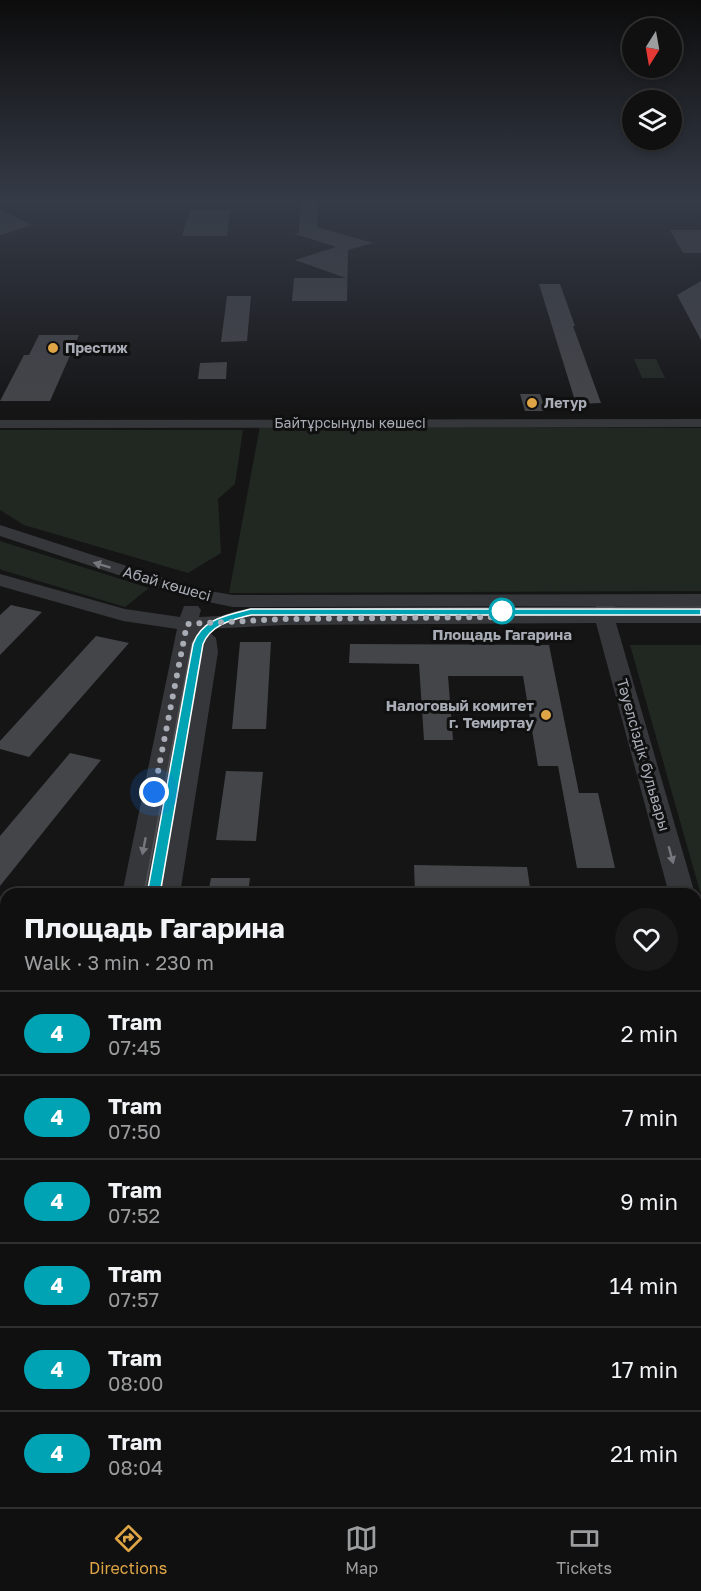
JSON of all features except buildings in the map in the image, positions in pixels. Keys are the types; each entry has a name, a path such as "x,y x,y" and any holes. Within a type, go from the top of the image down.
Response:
{"street":[{"name":"Байтұрсынұлы көшесі","path":"0,424 701,423"},
{"name":"Абай көшесі","path":"0,530 195,594 233,601 606,608 701,617"},
{"name":"Абай көшесі","path":"0,580 123,615 187,624 606,608 701,600"},
{"path":"136,888 181,652 195,594"},
{"name":"Тәуелсіздік бульвары","path":"606,608 680,888"},
{"path":"123,615 174,637 181,652"},
{"path":"208,652 222,630 245,621"},
{"path":"168,888 208,652 206,638 187,624"}],"shaded area":[{"path":"634,359 656,359 665,378 642,378"},
{"path":"260,426 701,428 701,591 229,593"},
{"path":"0,430 243,430 235,484 218,499 221,553 188,573 24,525 0,510"},
{"path":"0,541 149,588 125,607 2,570 0,569"},
{"path":"630,645 701,645 701,888 699,888"}],"tram line":[{"path":"145,888 192,643 210,623 217,619 251,609 701,607"},
{"name":"4","path":"155,888 198,644 202,634 216,622 251,612 701,612"},
{"path":"155,888 162,847"}],"place":[{"name":"Престиж","path":"53,348"},
{"name":"Летур","path":"532,403"},
{"name":"Площадь Гагарина","path":"502,611"},
{"name":"Налоговый комитет г. Темиртау","path":"546,715"}],"route":[{"path":"154,792 187,624 284,619 510,617 502,611"}]}
